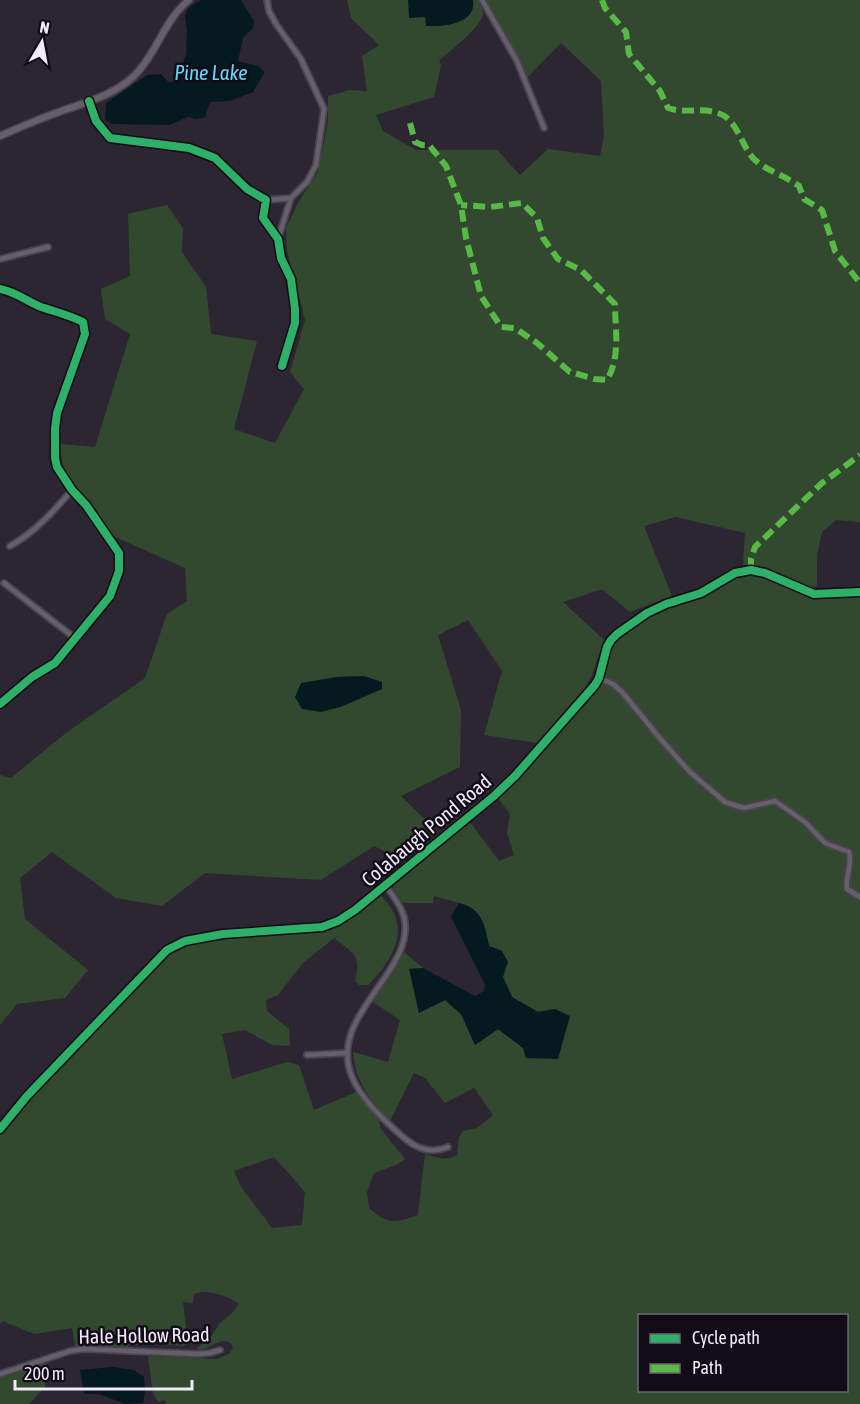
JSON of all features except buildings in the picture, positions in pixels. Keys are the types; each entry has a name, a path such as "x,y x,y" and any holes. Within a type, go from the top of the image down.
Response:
{"street":[{"path":"0,136 112,92 134,76 147,61 173,16 189,0"},
{"path":"267,0 268,11 301,59 324,109 314,171 291,198 278,239"},
{"path":"482,0 517,61 544,128"},
{"path":"89,101 96,121 110,138 189,148 215,158 247,189 266,200 291,198"},
{"path":"266,200 263,218 278,239 281,258 291,279 295,309 295,323 282,366"},
{"path":"0,259 48,247"},
{"path":"0,289 15,292 39,306 68,314 83,322 85,334 57,413 55,429 57,467 72,490 87,505 119,553 120,561 119,572 110,596 76,639 55,663 32,677 0,704"},
{"path":"10,546 23,539 56,509 72,490"},
{"name":"Colabaugh Pond Road","path":"0,1129 33,1090 167,950 185,941 223,934 322,927 350,914 386,886 494,796 586,697 599,678 607,647 617,634 647,614 666,604 701,594 735,573 751,570 813,594 860,592"},
{"path":"4,583 76,639"},
{"path":"599,678 614,684 689,771 725,802 744,808 775,801 804,822 825,843 849,852 851,857 845,880 847,889 860,897"},
{"path":"386,886 398,902 405,919 404,936 392,966 355,1023 347,1053 352,1076 361,1094 397,1132 415,1146 436,1152 448,1147"},
{"path":"307,1055 347,1053"},
{"name":"Hale Hollow Road","path":"0,1374 70,1351 84,1349 198,1354 220,1350"}],"green space":[{"path":"347,0 477,0 483,14 481,19 464,39 439,61 441,65 434,97 376,115 383,131 416,150 497,150 520,175 548,149 600,156 604,137 601,81 561,43 527,78 486,0 860,0 860,522 836,520 822,532 817,555 817,586 809,588 765,567 743,565 745,533 676,517 644,526 672,596 630,612 602,589 563,602 604,640 592,675 584,689 537,743 484,735 502,671 468,620 438,635 461,710 460,767 401,796 438,832 402,860 374,846 321,880 205,873 162,906 116,898 52,852 20,878 25,919 88,970 65,998 17,1004 0,1025 0,775 11,778 66,733 145,678 167,614 187,601 185,568 111,535 63,470 60,444 95,447 130,334 105,319 101,289 130,276 128,214 167,205 183,228 182,252 206,287 211,334 257,341 234,429 275,443 304,389 290,372 305,320 287,251 286,228 299,201 318,172 328,122 328,96 349,90 367,91 362,56 379,45 351,18","holes":["364,676 382,683 382,689 340,707 337,677"]},
{"path":"748,573 763,576 801,594 815,597 834,598 860,595 860,1404 166,1404 165,1400 158,1402 153,1394 148,1356 217,1359 229,1354 233,1348 231,1343 226,1341 196,1349 213,1334 219,1324 239,1304 211,1292 194,1294 193,1303 183,1302 188,1344 182,1346 163,1344 160,1339 150,1337 138,1341 138,1345 128,1347 75,1346 72,1328 34,1334 3,1321 0,1324 0,1135 25,1103 66,1058 109,1018 160,959 188,945 220,937 308,933 325,930 351,918 380,895 390,906 396,918 398,930 392,953 386,964 368,985 359,985 355,981 357,965 354,955 334,938 302,964 278,995 266,1000 267,1011 289,1029 290,1046 272,1045 245,1030 222,1034 232,1079 287,1062 299,1065 314,1110 356,1092 378,1118 381,1129 405,1159 374,1173 367,1192 369,1208 375,1214 392,1221 418,1215 425,1154 445,1159 457,1155 459,1137 463,1131 477,1128 493,1115 474,1088 445,1103 425,1078 414,1073 390,1121 365,1090 357,1072 353,1052 388,1062 400,1020 373,1002 404,952 423,968 410,969 419,1013 445,1000 461,1014 475,1045 498,1029 523,1048 555,1009 538,1012 512,997 503,977 502,951 489,946 482,922 473,909 434,896 433,903 403,903 393,888 393,884 449,836 470,822 499,861 514,855 507,833 510,814 498,798 600,685 610,647 615,640 656,612 671,605 705,597 730,578","holes":["274,1157 305,1192 302,1225 272,1228 241,1187 234,1171"]},
{"path":"47,1362 45,1387 29,1404 0,1404 0,1378"}],"water":[{"name":"Pine Lake","path":"201,0 241,0 254,21 253,28 243,38 238,61 258,66 265,72 253,92 230,101 210,102 205,117 197,119 188,117 169,125 111,124 105,119 106,103 147,75 161,74 169,83 177,80 186,54 185,15 189,7"},
{"path":"408,0 473,0 473,8 470,14 457,22 449,25 426,26 425,17 409,18"},
{"path":"364,676 382,682 382,689 340,707 321,712 302,709 295,697 301,683 337,677"},
{"path":"459,903 467,905 478,913 484,924 489,946 502,951 508,962 503,977 512,997 538,1012 555,1009 570,1016 558,1059 526,1058 523,1048 498,1029 475,1045 461,1014 445,1000 419,1013 409,969 423,968 475,996 484,991 485,985 451,917"},
{"path":"113,1367 134,1370 144,1377 143,1403 125,1404 99,1394 84,1394 80,1370"}],"marked path":[{"path":"602,0 605,8 626,32 629,54 660,91 668,108 712,111 725,116 735,127 755,160 799,186 804,199 822,210 835,251 860,283"},
{"path":"410,123 415,142 429,145 446,166 461,205 466,238 481,296 501,327 515,328 537,343 570,372 607,380 616,352 615,304 581,270 558,259 543,238 537,218 522,203 490,207 461,205"},
{"path":"751,570 751,559 755,547 822,483 860,455"}],"cycle path":[{"path":"89,101 96,121 110,138 189,148 215,158 247,189 266,200 263,218 278,239 281,258 291,279 295,309 295,323 282,366"},
{"path":"0,289 83,322 85,334 57,413 55,458 57,467 72,490 86,505 119,553 119,571 110,596 55,663 32,677 0,704"},
{"path":"0,1129 27,1096 167,950 185,941 223,934 322,927 338,921 355,910 494,796 515,776 595,685 611,640 647,613 666,604 701,593 735,573 751,570 765,573 814,594 860,592"}]}
